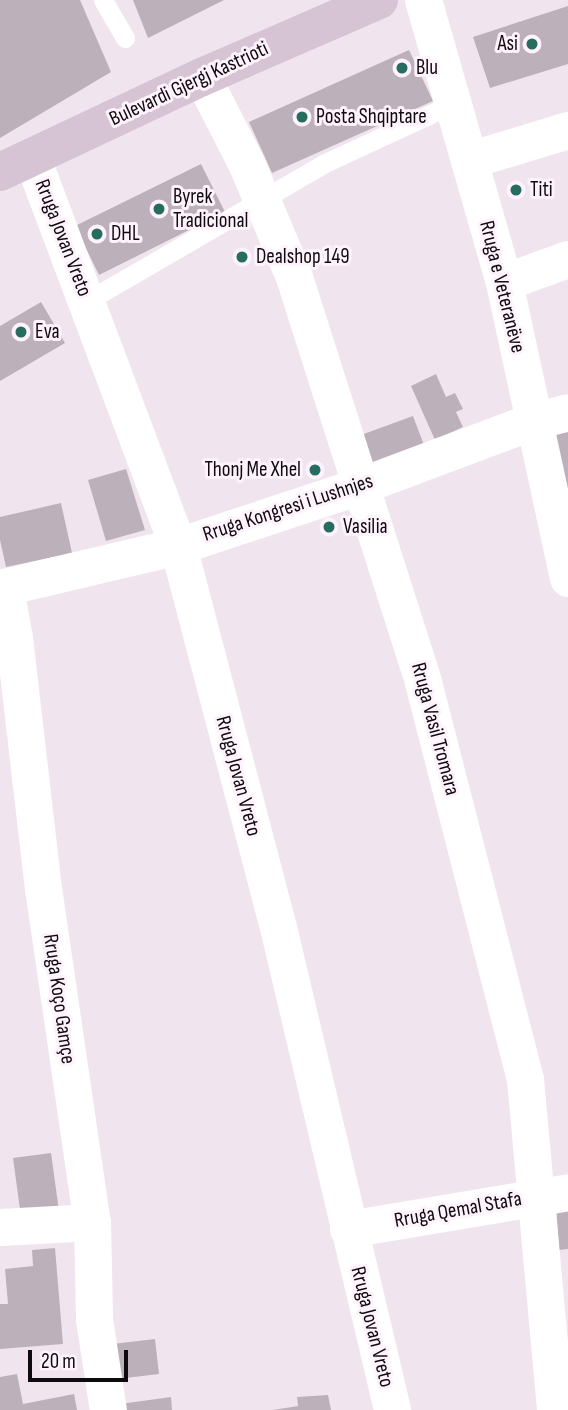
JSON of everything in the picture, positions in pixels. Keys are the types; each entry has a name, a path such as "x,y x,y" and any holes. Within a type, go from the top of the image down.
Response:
{"main road":[{"name":"Bulevardi Gjergj Kastrioti","path":"16,165 362,3"}],"street":[{"name":"Rruga e Veteranëve","path":"423,0 504,282 568,578"},
{"name":"Rruga Vasil Tromara","path":"202,77 262,200 294,277 423,682 525,1079 552,1195 555,1410"},
{"path":"469,160 568,130"},
{"name":"Rruga Jovan Vreto","path":"16,165 87,301 178,546 278,927 393,1410"},
{"path":"504,282 568,259"},
{"name":"Rruga Kongresi i Lushnjes","path":"3,588 178,546 362,485 533,421 568,412"},
{"name":"Rruga Koço Gamçe","path":"3,588 14,638 43,888 92,1222 94,1319 108,1410"},
{"name":"Rruga Qemal Stafa","path":"348,1229 552,1195"},
{"path":"0,1227 92,1222"}],"lane":[{"path":"103,0 125,38"},
{"path":"87,301 323,164 452,104"}],"building":[{"path":"0,0 80,0 111,72 0,138"},
{"path":"133,0 224,0 148,38"},
{"path":"568,6 568,64 490,88 473,37"},
{"path":"409,50 433,101 272,173 249,122"},
{"path":"201,164 225,212 99,275 75,226"},
{"path":"41,302 65,343 0,381 0,326"},
{"path":"436,374 446,397 455,393 463,409 456,412 463,427 435,440 411,386"},
{"path":"413,416 424,445 361,468 350,439"},
{"path":"568,431 568,521 547,437"},
{"path":"126,469 145,530 106,541 88,480"},
{"path":"61,503 72,553 6,567 0,540 0,517"},
{"path":"51,1153 59,1211 21,1217 13,1158"},
{"path":"568,1206 568,1249 559,1250 556,1207"},
{"path":"55,1248 63,1344 0,1349 0,1304 8,1304 5,1269 33,1266 32,1250"},
{"path":"155,1339 159,1374 109,1380 104,1345"},
{"path":"17,1374 23,1404 74,1394 77,1410 0,1410 0,1377"},
{"path":"328,1395 331,1410 273,1410 298,1406 297,1397"},
{"path":"171,1397 172,1410 113,1410 113,1405"}],"place":[{"name":"Asi","path":"532,44"},
{"name":"Blu","path":"402,68"},
{"name":"Posta Shqiptare","path":"302,117"},
{"name":"Titi","path":"516,190"},
{"name":"Byrek Tradicional","path":"159,209"},
{"name":"DHL","path":"97,234"},
{"name":"Dealshop 149","path":"242,257"},
{"name":"Eva","path":"21,332"},
{"name":"Thonj Me Xhel","path":"315,470"},
{"name":"Vasilia","path":"329,527"}]}
